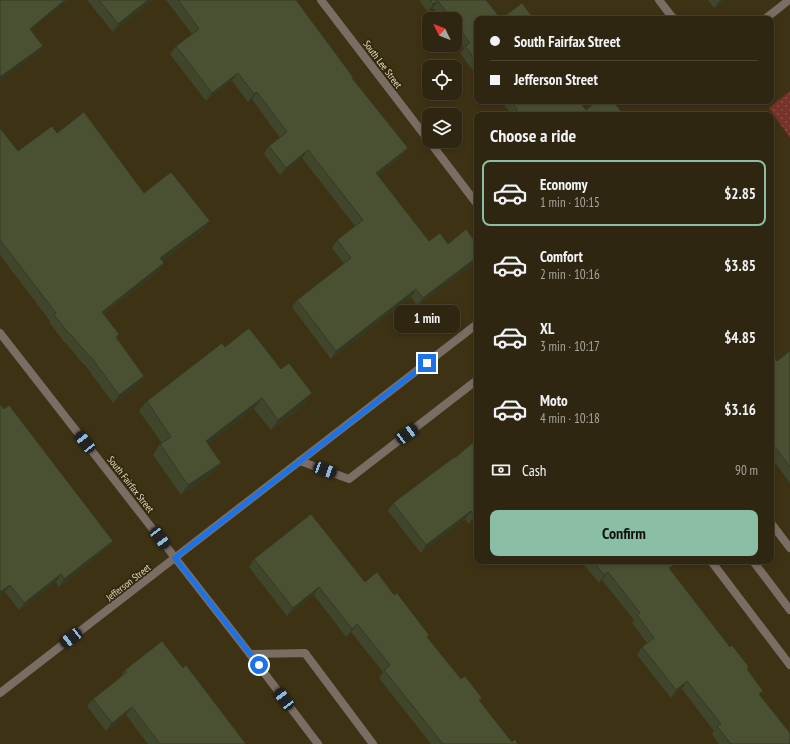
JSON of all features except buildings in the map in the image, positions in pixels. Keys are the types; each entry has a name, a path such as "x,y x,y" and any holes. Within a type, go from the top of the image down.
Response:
{"street":[{"name":"South Lee Street","path":"321,0 422,132"},
{"path":"659,0 671,16"},
{"path":"768,16 789,0"},
{"name":"South Lee Street","path":"434,148 474,200"},
{"name":"Jefferson Street","path":"0,693 474,326"},
{"name":"South Fairfax Street","path":"0,333 250,654 318,744"},
{"path":"300,461 349,479 474,382"},
{"path":"774,527 790,548"},
{"path":"713,564 790,665"},
{"path":"755,564 790,610"},
{"path":"250,654 305,653 373,744"}],"shaded area":[{"path":"790,91 790,138 774,115 774,112 772,112 769,108"}],"route":[{"path":"259,665 175,558 427,363"}]}
